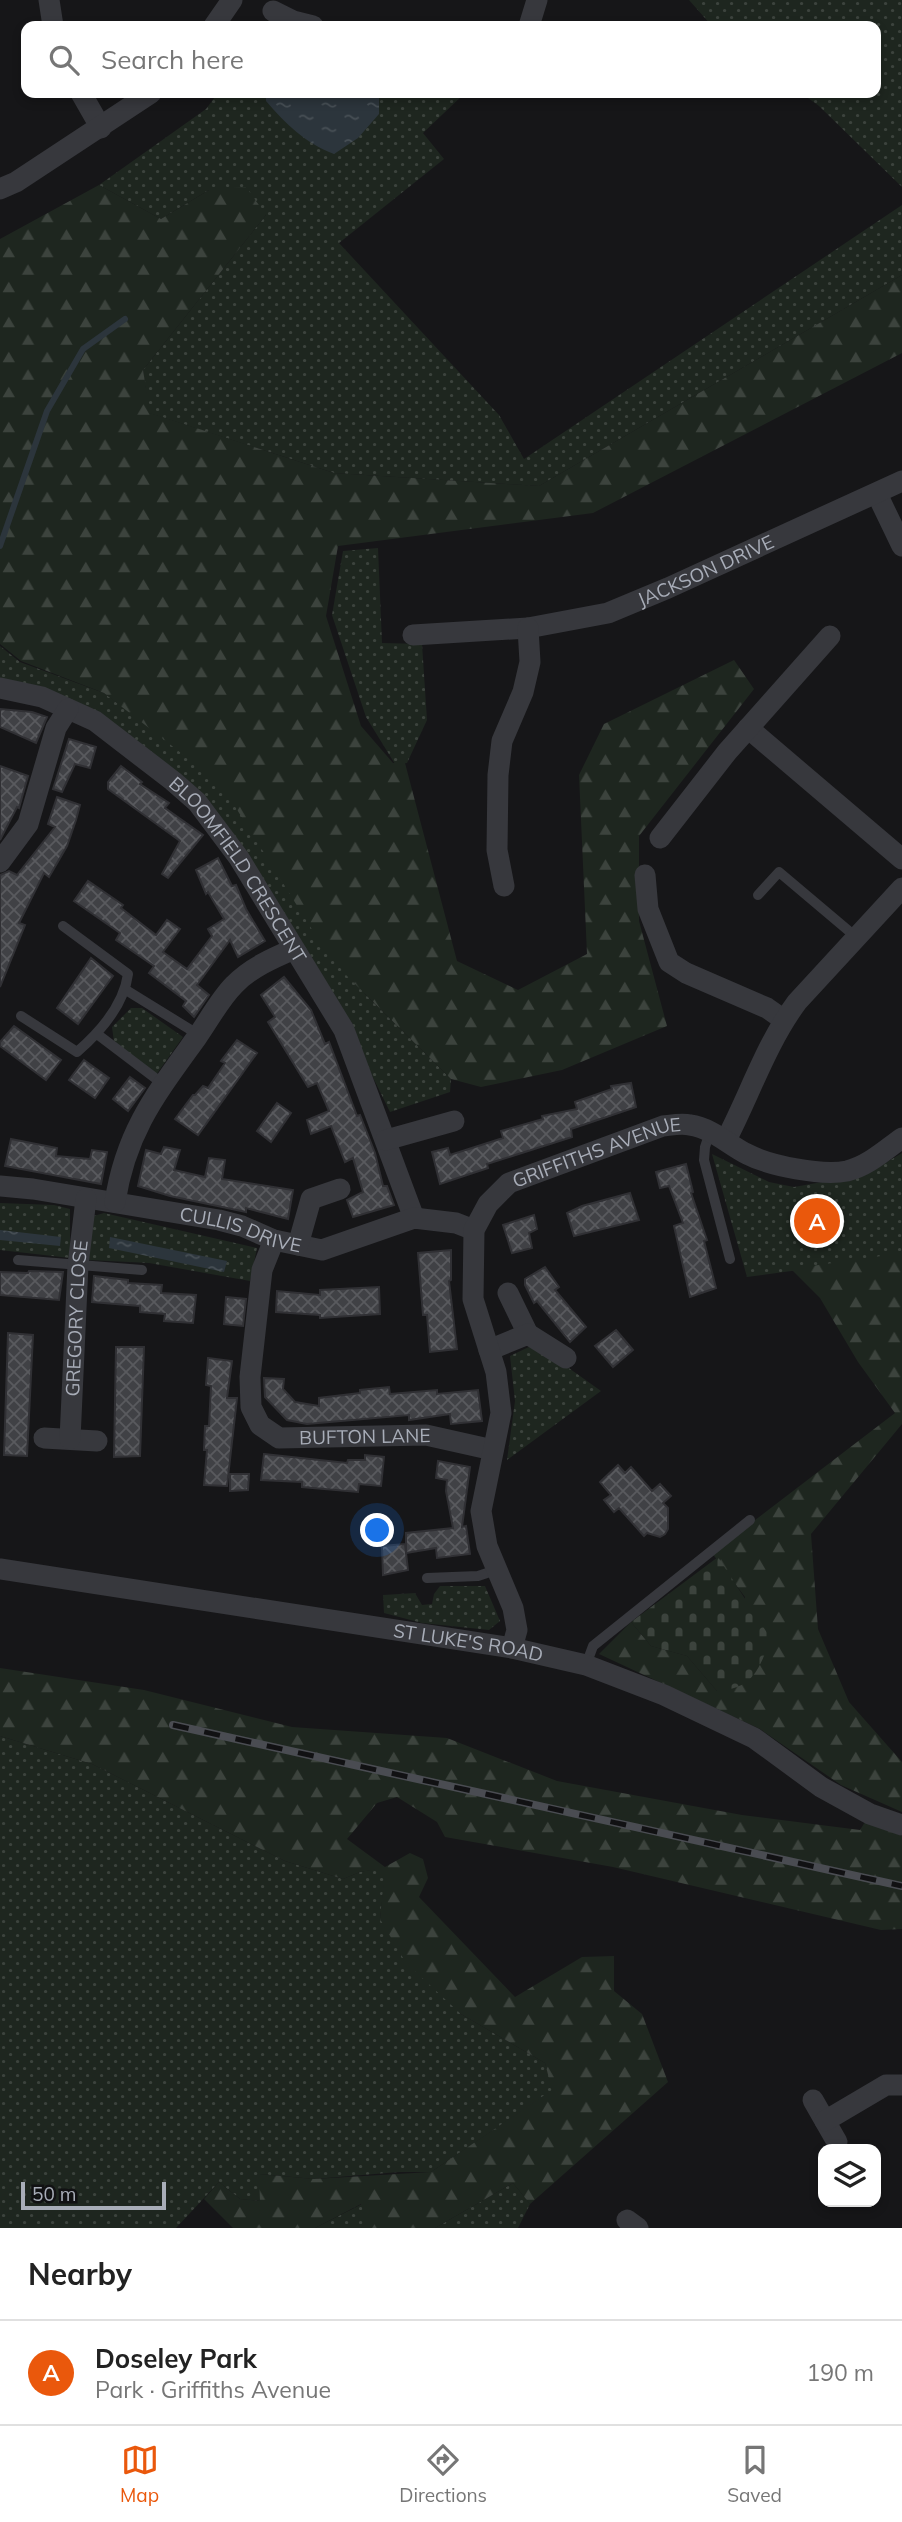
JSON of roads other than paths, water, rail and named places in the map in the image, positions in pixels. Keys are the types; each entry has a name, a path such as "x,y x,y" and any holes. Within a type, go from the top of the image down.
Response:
{"street":[{"path":"49,0 52,21"},
{"path":"217,21 232,0"},
{"path":"531,21 537,0"},
{"path":"273,10 293,21"},
{"path":"84,98 101,128"},
{"path":"0,189 16,182 144,98"},
{"name":"JACKSON DRIVE","path":"413,635 528,628 608,613 902,481"},
{"path":"877,494 902,545"},
{"path":"504,886 497,850 498,775 502,741 523,692 530,662 528,628"},
{"path":"660,838 748,728 830,636"},
{"name":"BLOOMFIELD CRESCENT","path":"0,688 42,697 95,721 173,780 197,803 239,858 344,1030 415,1218"},
{"path":"0,862 28,824 56,728 68,709"},
{"path":"748,728 902,859"},
{"path":"645,875 648,909 669,962 686,973 766,1008 784,1020"},
{"path":"718,1136 797,1002 902,888"},
{"path":"115,1202 130,1141 163,1084 234,985 264,962 294,949"},
{"path":"386,1140 454,1121"},
{"name":"GRIFFITHS AVENUE","path":"474,1230 488,1204 509,1183 663,1126 691,1125 718,1136 747,1154 773,1164 829,1172 847,1171 869,1162 902,1138"},
{"name":"CULLIS DRIVE","path":"0,1186 219,1220 242,1226 274,1240 322,1250 415,1218 456,1223 474,1230"},
{"path":"298,1245 312,1199 340,1189"},
{"name":"GREGORY CLOSE","path":"70,1439 78,1265 86,1199"},
{"path":"474,1230 473,1300 496,1372 501,1413 481,1511 487,1546 513,1608 517,1630 512,1648"},
{"name":"BUFTON LANE","path":"274,1240 262,1270 250,1377 251,1407 260,1425 279,1438 426,1435 493,1450"},
{"path":"508,1293 528,1334 566,1358"},
{"path":"489,1350 528,1334"},
{"path":"44,1438 97,1441"},
{"name":"ST LUKE'S ROAD","path":"0,1569 200,1602 512,1648 586,1665 664,1695 754,1738 821,1787 870,1814 902,1825"},
{"path":"825,2121 886,2085 902,2085"},
{"path":"813,2100 837,2142"}],"lane":[{"path":"758,895 779,872 856,937"},
{"path":"21,1016 77,1052 97,1034 127,990 128,974 63,926"},
{"path":"127,990 199,1035"},
{"path":"97,1034 163,1084"},
{"path":"718,1136 705,1147 704,1160 730,1259"},
{"path":"18,1260 142,1270"},
{"path":"586,1665 593,1646 750,1520"},
{"path":"427,1578 478,1576 496,1570"}],"water":[{"path":"266,98 379,98 379,114 358,138 334,154 305,138"},
{"path":"0,1230 61,1237 60,1246 0,1240"},
{"path":"110,1237 227,1261 224,1272 109,1248"}],"waterway":[{"path":"0,546 47,411 83,349 125,319"}],"railway":[{"path":"173,1725 902,1886"}],"place":[{"name":"Doseley Park","path":"817,1221"}]}
